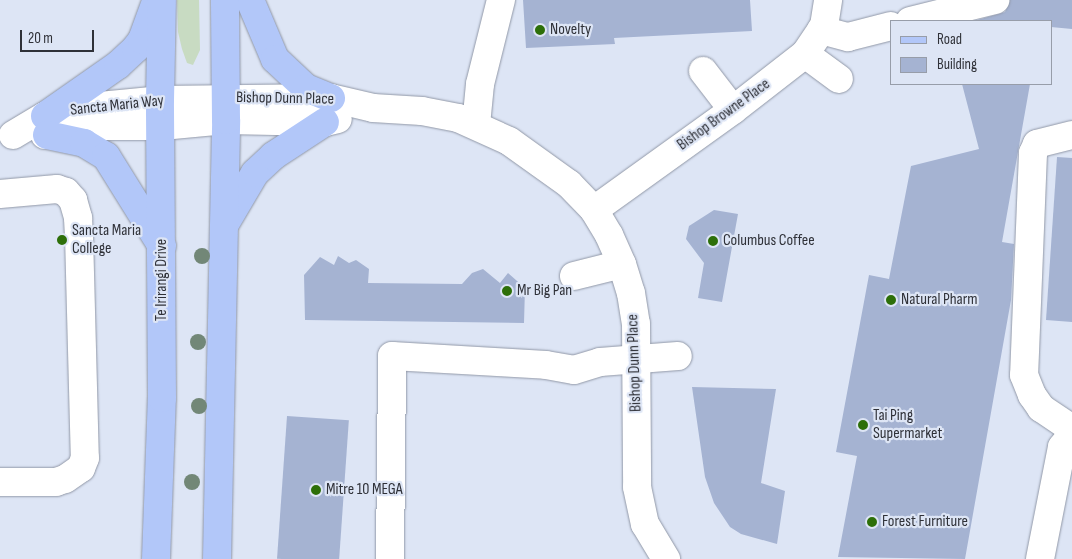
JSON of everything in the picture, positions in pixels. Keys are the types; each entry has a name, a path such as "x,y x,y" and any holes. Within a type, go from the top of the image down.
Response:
{"main road":[{"path":"156,0 142,40 136,48 46,125 106,156 162,246"},
{"name":"Te Irirangi Drive","path":"156,559 162,398 162,0"},
{"path":"216,559 226,109 225,0"},
{"path":"224,225 256,172 328,110 275,59 250,0"}],"street":[{"path":"476,125 480,84 501,0"},
{"name":"Bishop Browne Place","path":"594,210 733,110 805,54 821,30 828,0"},
{"path":"914,20 995,0"},
{"path":"821,30 848,38 890,26"},
{"path":"805,54 839,80"},
{"path":"703,71 733,110"},
{"name":"Sancta Maria Way","path":"7,136 46,125 79,108 161,113 226,109"},
{"name":"Bishop Dunn Place","path":"226,109 328,110 373,108 422,111 458,118 509,141 569,184 594,210 609,235 622,264 633,308 638,359 637,487 645,524 666,559"},
{"path":"1040,559 1070,439 1041,408 1032,394 1024,375 1033,153 1037,144 1072,135"},
{"path":"0,194 57,189 66,192 73,200 78,218 79,235 84,458 81,468 65,479 56,482 0,482"},
{"path":"574,276 622,264"},
{"path":"390,559 392,356 546,365 574,370 600,362 678,356"}],"green space":[{"path":"177,0 199,0 200,50 193,65 187,63 182,49 178,32"}],"building":[{"path":"523,0 750,0 752,31 614,38 615,44 526,48"},
{"path":"1010,0 1072,0 1072,29 1052,27 1052,20 977,20 1005,12"},
{"path":"962,85 1030,85 1002,242 1014,244 1011,300 965,559 838,557 857,456 836,452 869,275 889,279 911,166 979,149"},
{"path":"1057,157 1072,158 1072,322 1046,320"},
{"path":"714,210 738,214 722,302 698,298 704,263 686,239 689,226"},
{"path":"338,256 349,263 356,260 369,269 368,283 462,284 472,273 483,269 500,283 508,273 525,288 524,323 305,320 304,275 320,257 334,265"},
{"path":"692,387 776,389 761,483 785,491 777,544 741,534 730,527 714,503 705,477"},
{"name":"Mitre 10 MEGA","path":"287,416 349,420 339,559 277,559"}],"place":[{"name":"Novelty","path":"540,30"},
{"name":"Sancta Maria College","path":"62,240"},
{"name":"Columbus Coffee","path":"713,241"},
{"name":"Mr Big Pan","path":"507,291"},
{"name":"Natural Pharm","path":"891,300"},
{"name":"Tai Ping Supermarket","path":"863,425"},
{"name":"Mitre 10 MEGA","path":"316,490"},
{"name":"Forest Furniture","path":"872,522"}]}
